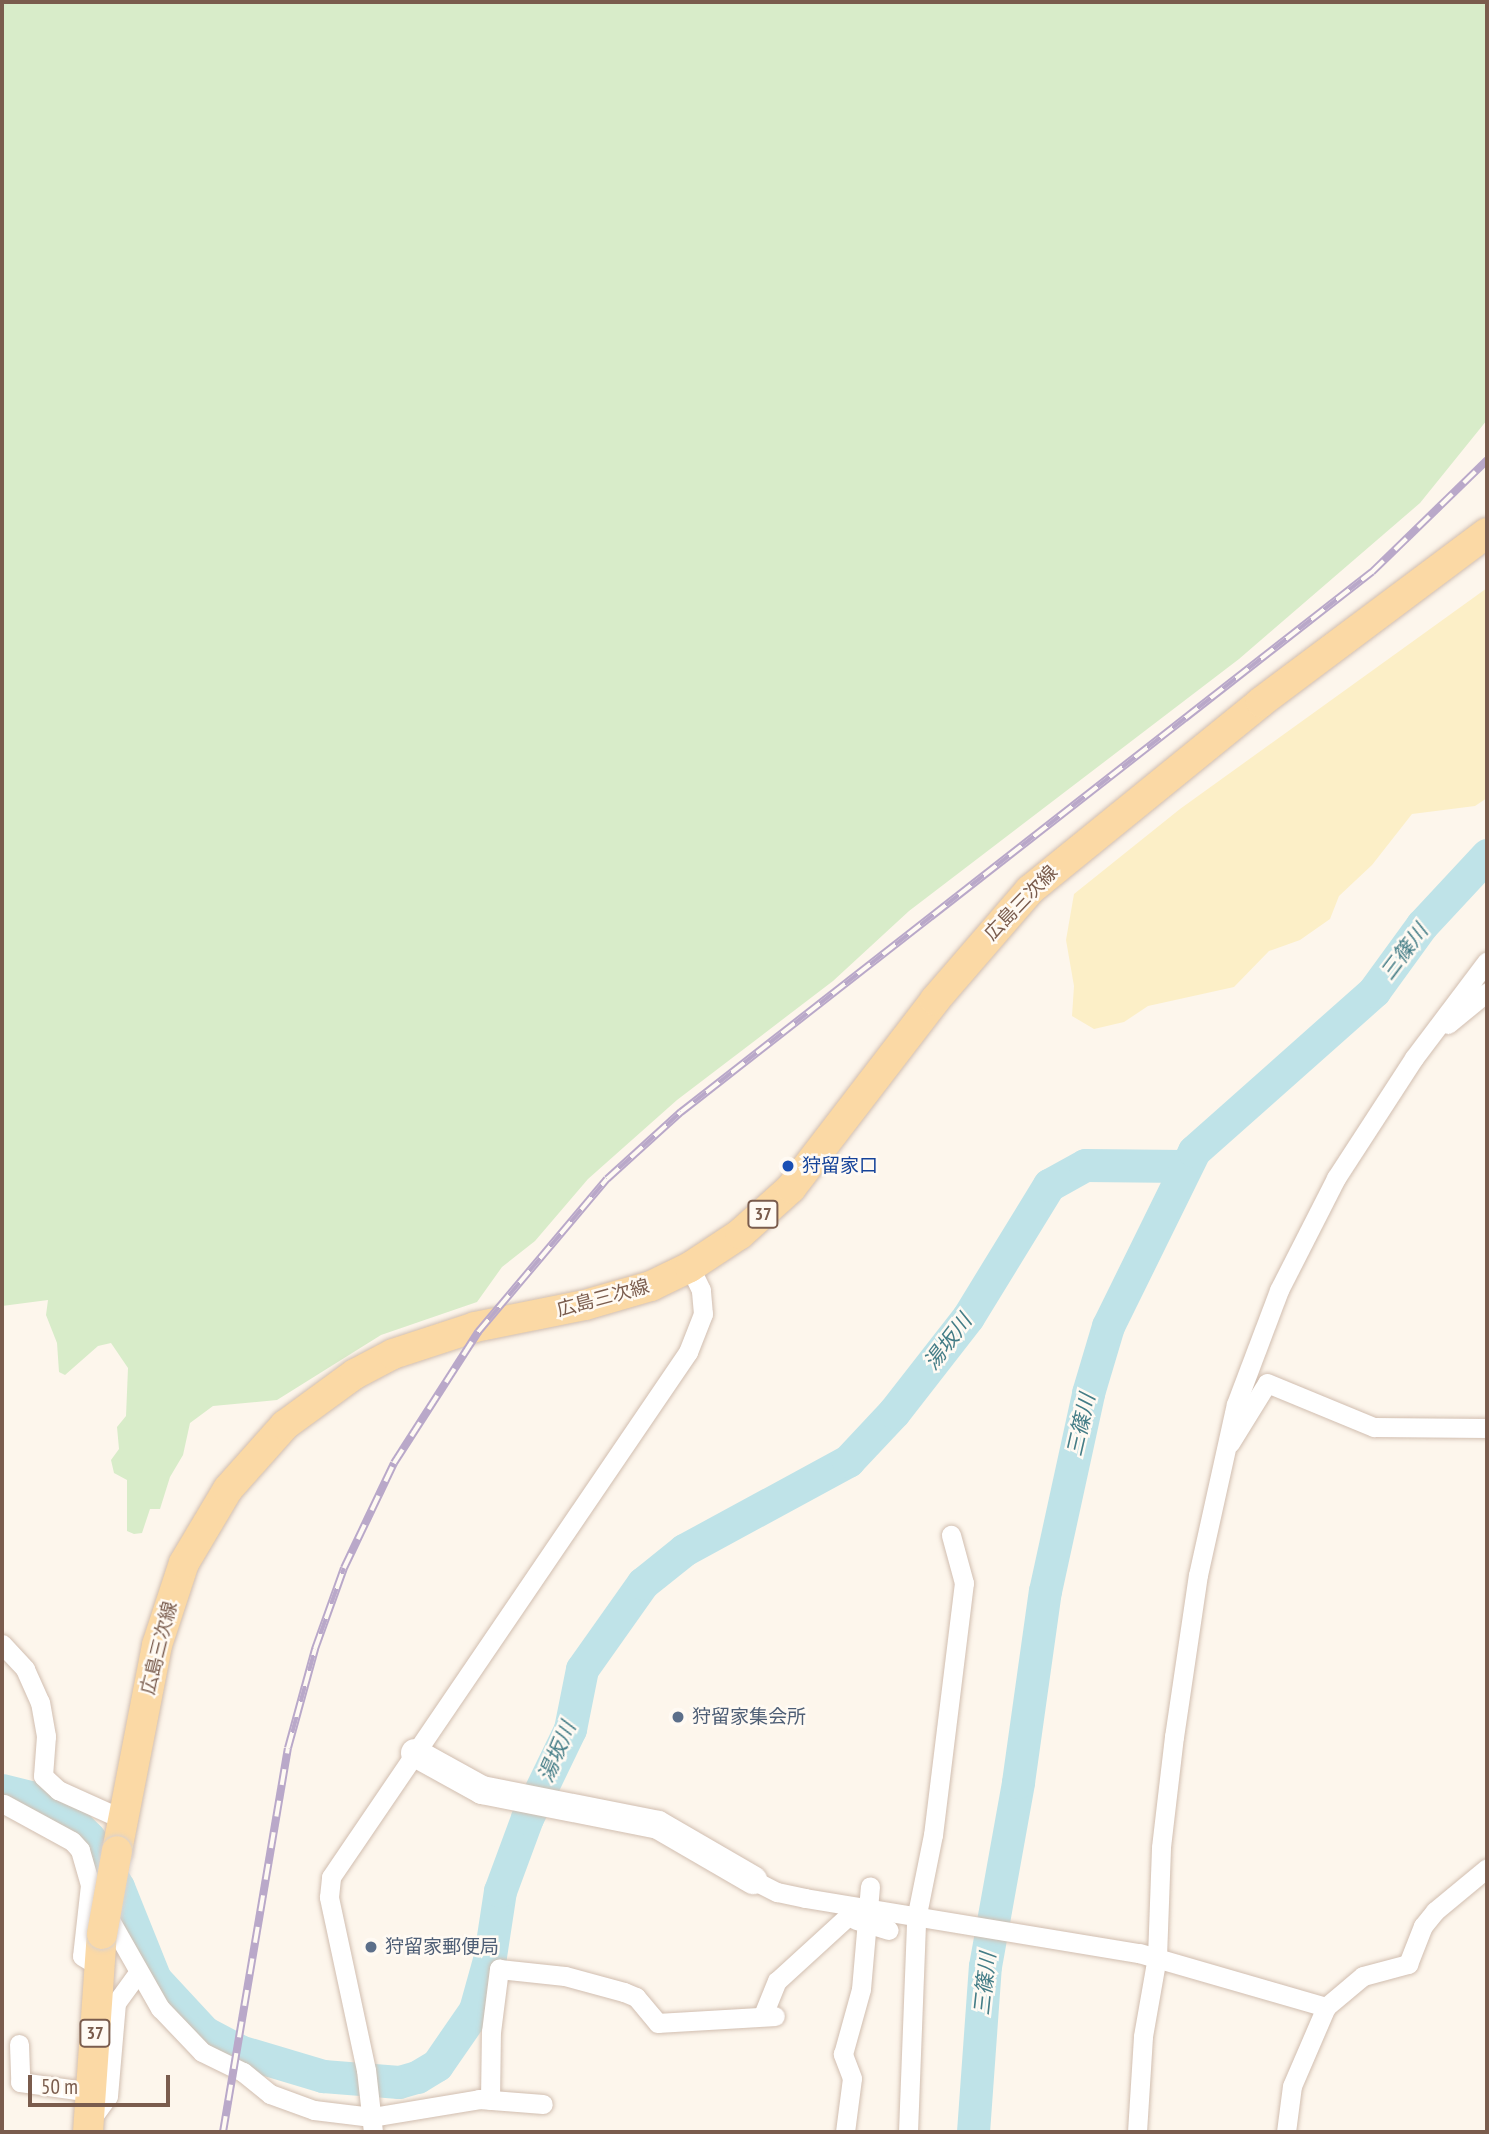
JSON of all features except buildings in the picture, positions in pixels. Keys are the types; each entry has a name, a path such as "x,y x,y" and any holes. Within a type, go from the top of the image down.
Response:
{"main road":[{"name":"広島三次線","path":"88,2127 102,1934 120,1818 157,1645 184,1563 228,1489 285,1425 355,1374 433,1338 618,1297 690,1267 740,1234 791,1188 935,1000 1030,890 1261,702 1487,533"}],"street":[{"path":"1137,2132 1148,1955 1174,1737 1198,1575 1236,1404 1279,1290 1336,1178 1432,1035 1487,961"},
{"path":"1432,1035 1487,992"},
{"path":"373,2125 366,2070 328,1890 335,1867 688,1352 703,1314 701,1290 690,1267"},
{"path":"1224,1449 1270,1376 1374,1427 1487,1428"},
{"path":"908,2132 924,1918 964,1584 951,1535"},
{"path":"2,1644 25,1669 40,1702 46,1736 43,1776 58,1790 120,1818"},
{"path":"415,1753 482,1790 658,1825 778,1892 868,1916 888,1930"},
{"path":"4,1804 72,1841 80,1850 90,1885 137,1974 184,2036 225,2067 298,2104 373,2125 490,2100 544,2104"},
{"path":"1286,2132 1292,2086 1326,2007 1363,1976 1408,1964 1423,1926 1435,1911 1487,1868"},
{"path":"90,1885 82,1956 100,1966"},
{"path":"845,2132 852,2078 843,2054 856,2016 870,1886"},
{"path":"805,1898 815,1910 846,1918 924,1918 1148,1955 1326,2007"},
{"path":"490,2100 491,2032 499,1969 565,1976 624,1992 636,1997 658,2023 769,2015 777,1981 846,1918"},
{"path":"88,2127 108,2096 116,2003 137,1974"},
{"path":"19,2044 20,2082 91,2092"}],"green space":[{"path":"2,2 1487,2 1487,420 1420,503 1239,659 909,911 833,981 677,1100 588,1179 535,1241 502,1267 477,1302 381,1335 277,1400 213,1406 190,1423 183,1455 170,1477 160,1509 150,1509 142,1533 134,1534 127,1531 127,1480 114,1473 111,1460 119,1449 117,1427 126,1416 128,1368 111,1343 98,1346 65,1375 59,1372 57,1343 46,1315 48,1300 2,1306"}],"sand":[{"path":"1487,588 1487,798 1475,806 1412,814 1372,865 1339,896 1330,919 1300,940 1269,951 1234,987 1148,1006 1124,1022 1094,1029 1072,1016 1074,986 1066,940 1074,894 1180,809"}],"waterway":[{"name":"三篠川","path":"973,2132 985,1966 1018,1782 1045,1591 1088,1393 1108,1326 1194,1151 1374,991 1422,925 1487,855"},
{"name":"湯坂川","path":"2,1790 31,1797 71,1820 89,1838 118,1887 155,1979 204,2032 239,2051 323,2076 399,2082 417,2077 437,2065 475,2010 490,1956 500,1891 527,1818 570,1729 582,1669 643,1583 684,1550 848,1461 894,1412 968,1317 1049,1185 1085,1165 1184,1166"}],"railway":[{"path":"223,2132 288,1748 315,1649 344,1568 394,1463 478,1332 607,1179 681,1112 1372,572 1487,460"}],"place":[{"name":"狩留家口","path":"788,1166"},
{"name":"狩留家集会所","path":"678,1717"},
{"name":"狩留家郵便局","path":"371,1947"}]}
